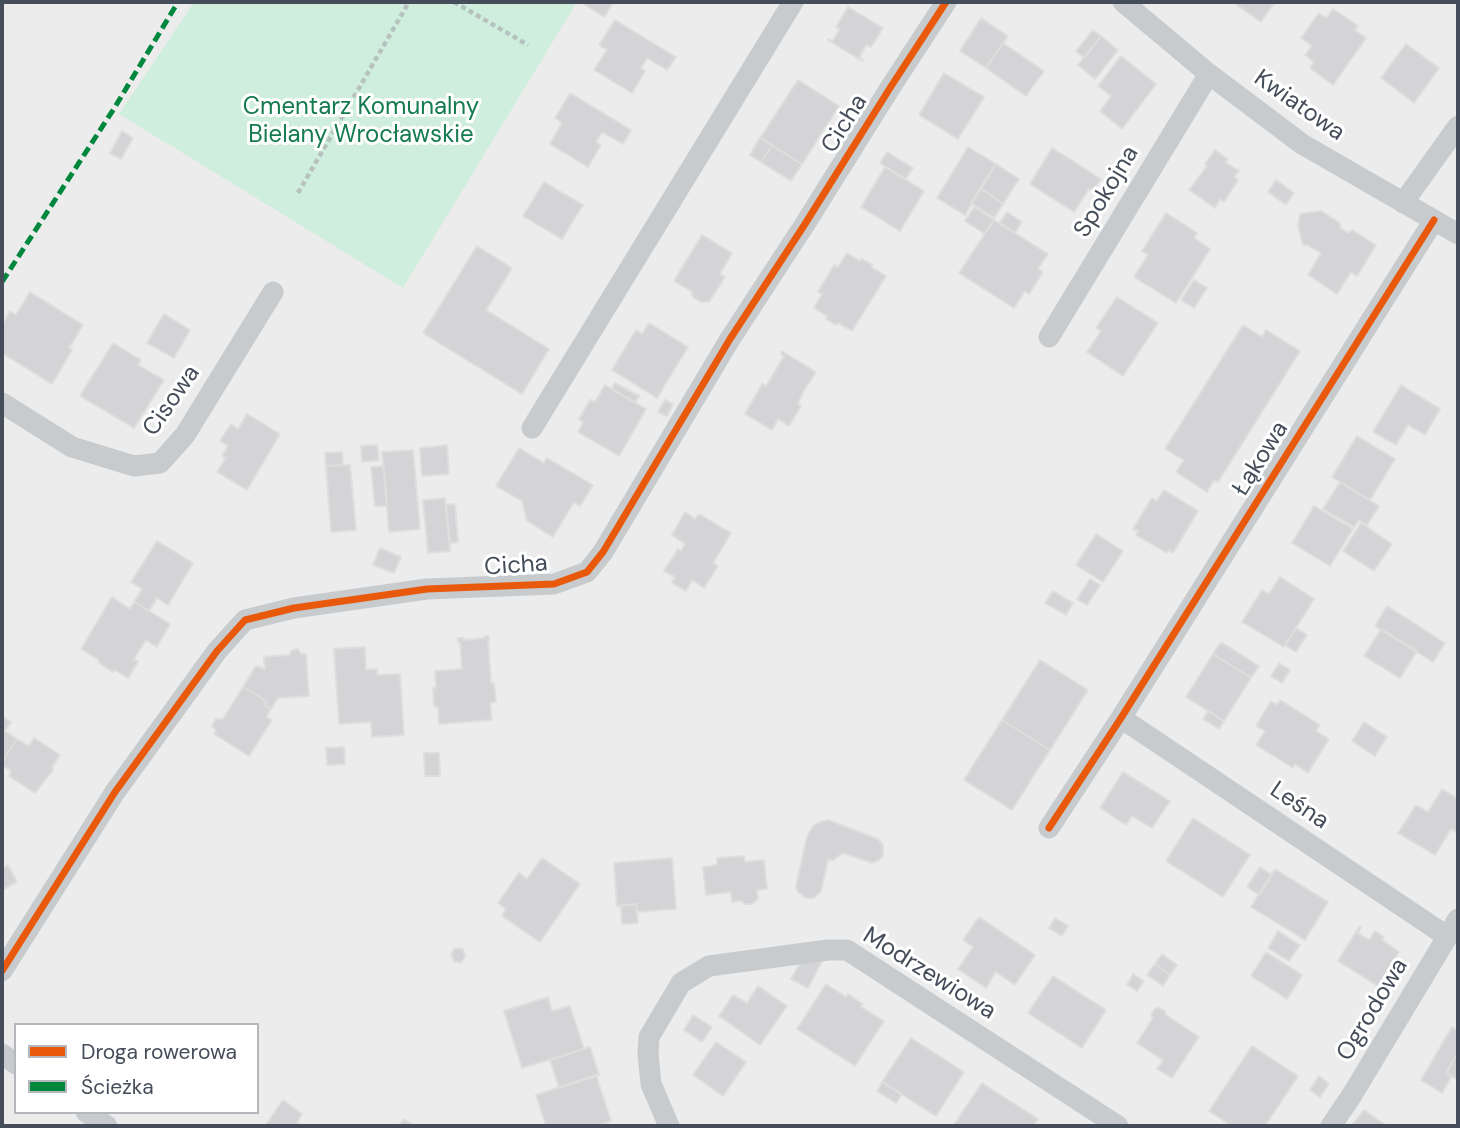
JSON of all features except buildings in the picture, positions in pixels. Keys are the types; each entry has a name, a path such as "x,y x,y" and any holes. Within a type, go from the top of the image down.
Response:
{"street":[{"path":"532,428 793,2"},
{"name":"Cicha","path":"2,971 115,792 217,651 245,620 294,608 427,589 554,584 587,572 612,538 730,339 946,2"},
{"name":"Kwiatowa","path":"1123,2 1209,74 1302,144 1458,234"},
{"name":"Spokojna","path":"1049,337 1209,74"},
{"path":"1403,203 1458,126"},
{"name":"Łąkowa","path":"1049,828 1434,220"},
{"name":"Cisowa","path":"2,403 72,446 134,466 160,463 185,435 274,292"},
{"name":"Leśna","path":"1121,718 1453,928"},
{"name":"Ogrodowa","path":"1331,1126 1453,928"},
{"name":"Modrzewiowa","path":"669,1126 651,1084 649,1037 681,983 709,966 828,950 847,950 1118,1126"},
{"path":"89,1114 107,1126"}],"path":[{"path":"298,193 409,2"},
{"path":"454,2 528,45"}],"green space":[{"name":"Cmentarz Komunalny Bielany Wrocławskie","path":"194,2 577,2 403,288 119,114"}],"marked path":[{"path":"2,282 115,107 178,2"}],"cycle path":[{"path":"2,971 115,792 217,651 245,620 294,608 427,589 554,584 587,572 603,552 730,339 946,2"},
{"path":"1049,828 1434,220"}]}
